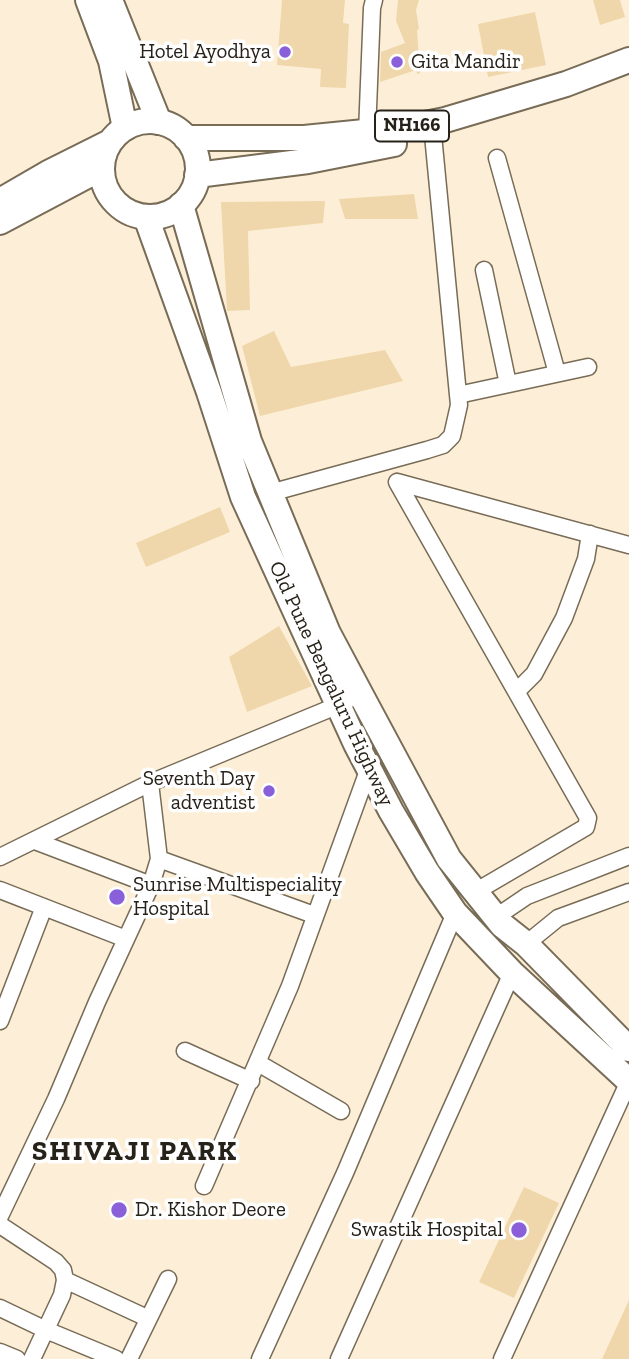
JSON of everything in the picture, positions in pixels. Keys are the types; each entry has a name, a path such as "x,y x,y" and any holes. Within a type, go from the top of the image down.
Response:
{"main road":[{"path":"0,201 117,135 148,121 174,128 186,138 197,162 198,175 189,196 171,212 146,217 127,211 112,199 105,186 102,168 105,150 117,135 111,61 88,0"},
{"path":"110,0 159,122"},
{"name":"NH166","path":"186,138 304,138 367,133 445,120 566,84 629,60"},
{"name":"NH166","path":"198,175 308,161 485,123 629,72"},
{"path":"0,222 102,168"},
{"name":"Old Pune Bengaluru Highway","path":"181,205 246,429 328,633 369,768 426,872 455,913 512,973 629,1081"},
{"name":"Old Pune Bengaluru Highway","path":"146,217 243,496 350,700 449,859 475,892 512,935 526,944 629,1049"}],"street":[{"path":"367,133 374,0"},
{"path":"270,493 443,445 452,436 456,424 458,395 433,135"},
{"path":"497,158 557,373"},
{"path":"484,270 508,384"},
{"path":"458,395 588,367"},
{"path":"475,892 586,827 589,818 397,482 629,545"},
{"path":"517,691 534,674 564,618 586,559 590,534"},
{"path":"0,857 150,783 350,700"},
{"path":"204,1186 290,986 369,768"},
{"path":"0,1216 56,1099 151,885 159,859 150,783"},
{"path":"35,841 151,885"},
{"path":"496,917 527,896 629,856"},
{"path":"159,859 314,915"},
{"path":"0,890 126,939"},
{"path":"526,944 558,918 629,892"},
{"path":"0,1021 44,907"},
{"path":"260,1359 345,1172 455,913"},
{"path":"339,1359 512,973"},
{"path":"185,1051 251,1081"},
{"path":"258,1063 341,1111"},
{"path":"502,1359 629,1081"},
{"path":"0,1225 56,1262 63,1270 65,1280 62,1295 32,1359"},
{"path":"130,1359 167,1279"},
{"path":"65,1280 148,1318"},
{"path":"0,1308 116,1359"},
{"path":"0,1352 17,1359"}],"building":[{"path":"282,0 345,0 343,23 349,24 346,88 320,87 321,69 277,65"},
{"path":"398,0 419,0 416,10 420,73 417,74 416,70 380,82 381,52 405,43 396,21"},
{"path":"593,0 620,0 625,17 600,25"},
{"path":"535,12 546,65 488,77 478,24"},
{"path":"414,194 418,219 345,219 339,199"},
{"path":"325,201 323,223 248,231 250,310 227,311 221,202"},
{"path":"274,331 291,367 385,350 403,381 260,416 242,346"},
{"path":"220,507 230,532 146,567 136,543"},
{"path":"279,626 312,686 247,712 229,657"},
{"path":"524,1187 559,1203 514,1298 479,1282"},
{"path":"629,1300 629,1359 602,1359"}],"place":[{"name":"Hotel Ayodhya","path":"285,52"},
{"name":"Gita Mandir","path":"397,62"},
{"name":"Seventh Day adventist","path":"269,791"},
{"name":"Sunrise Multispeciality Hospital","path":"117,897"},
{"name":"Dr. Kishor Deore","path":"119,1210"},
{"name":"Swastik Hospital","path":"519,1230"}],"district":[{"name":"SHIVAJI PARK","path":"135,1152"}]}
